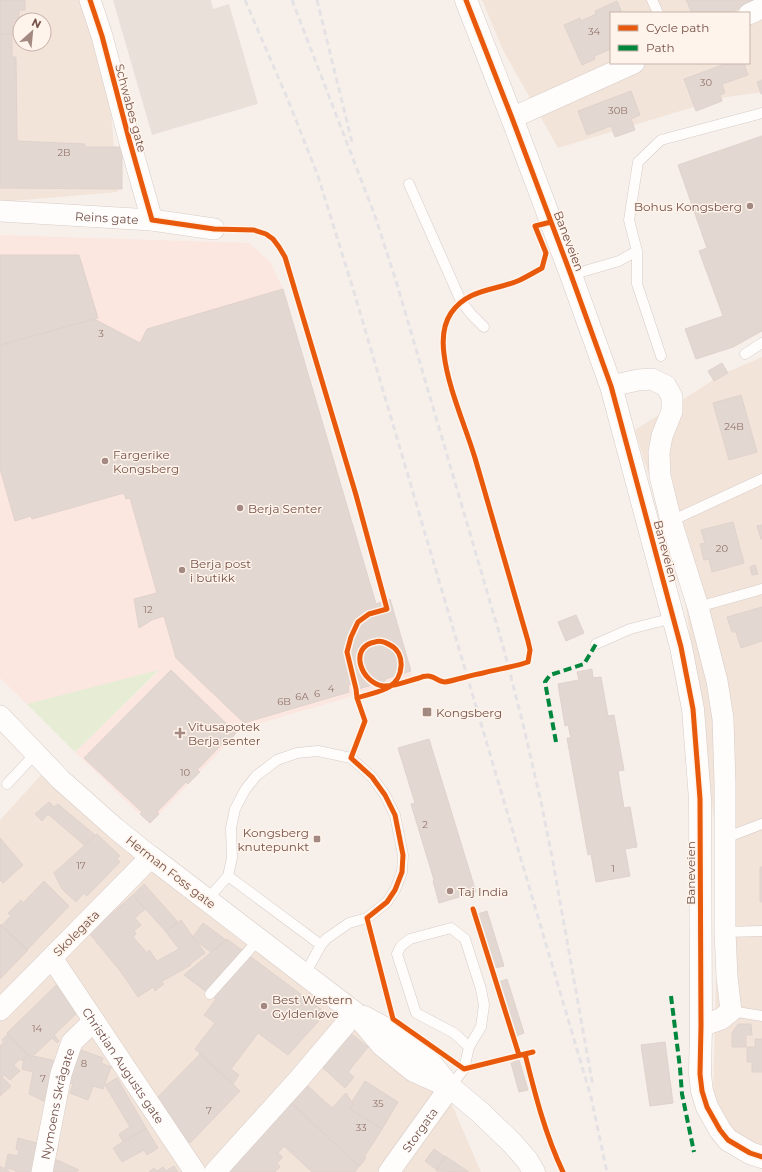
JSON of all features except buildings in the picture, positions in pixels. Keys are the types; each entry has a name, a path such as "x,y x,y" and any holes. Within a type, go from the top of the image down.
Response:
{"main road":[{"name":"Baneveien","path":"466,0 572,275 611,386 674,618 693,709 700,799 700,1074 702,1091 707,1107 720,1130 728,1140 737,1146 762,1157"},
{"name":"Herman Foss gate","path":"151,857 355,1013 382,1046 414,1071 450,1087 481,1113 512,1143 527,1160 534,1172"}],"street":[{"name":"Schwabes gate","path":"90,0 102,36 152,220"},
{"path":"750,14 762,8"},
{"path":"512,118 632,64"},
{"name":"Reins gate","path":"0,211 152,220 214,229"},
{"name":"Baneveien","path":"611,386 638,380 652,380 666,386 672,397 672,411 662,436 659,452 660,476 698,607 717,680 723,719 726,783 725,932 727,978 731,1011"},
{"name":"Herman Foss gate","path":"0,716 66,785 151,857"},
{"name":"Skolegata","path":"0,1010 151,857"},
{"name":"Christian Augusts gate","path":"52,958 196,1172"},
{"path":"701,1026 721,1019 731,1011"},
{"path":"215,1172 254,1130 355,1013"},
{"name":"Nymoens Skrågate","path":"42,1172 61,1074 72,1042 94,1021"},
{"name":"Storgata","path":"389,1172 450,1087"}],"lane":[{"path":"652,0 658,12"},
{"path":"661,356 637,284 637,251 629,220 638,162 661,140 762,113"},
{"path":"409,184 461,301 470,314 484,327"},
{"path":"572,275 619,261 637,251"},
{"path":"745,354 762,343"},
{"path":"672,521 762,479"},
{"path":"698,607 762,589"},
{"path":"596,644 630,629 674,618"},
{"path":"207,900 228,876 232,858 231,828 234,809 245,790 256,776 277,760 297,753 318,751 351,758 372,776 394,815 403,855 402,872 396,890 387,902 367,918 349,923 326,939 321,945 305,974"},
{"path":"7,784 36,753"},
{"path":"725,838 762,824"},
{"path":"228,876 321,945"},
{"path":"450,1087 464,1069 470,1047 481,1027 484,1005 481,989 465,939 451,928 410,939 401,946 397,954 416,1013 454,1033 470,1047"},
{"path":"725,932 762,931"},
{"path":"210,994 259,939"},
{"path":"731,1011 762,1016"}],"shaded area":[{"path":"0,0 91,0 108,77 118,192 0,202"},
{"path":"113,0 211,0 213,9 229,4 258,104 152,135"},
{"path":"482,0 762,0 762,92 727,97 558,148 503,50"},
{"name":"Berja Senter","path":"0,235 249,243 270,262 283,289 376,603 390,599 413,678 241,729 150,824 75,752 159,671 27,704 0,678"},
{"path":"762,357 762,1169 744,1152 713,1099 717,845 702,720 684,594 635,430 723,374"},
{"path":"43,773 73,805 157,876 209,911 446,1091 481,1172 0,1172 0,820"}],"green space":[{"path":"159,670 75,752 27,704"}],"railway":[{"path":"245,0 288,100 318,176 354,292 591,1097 607,1172"},
{"path":"292,0 375,216 396,281 503,646 541,802 593,1087"},
{"path":"317,0 352,142"}],"marked path":[{"path":"556,742 545,682 550,675 584,664 596,644"},
{"path":"671,996 682,1094 694,1152"}],"cycle path":[{"path":"90,0 102,36 152,220 214,229 254,230 266,234 273,239 285,257 356,495 387,609 369,614 358,622 351,637 347,652 357,698 365,721 351,758 372,777 385,795 395,815 403,855 402,872 395,890 387,902 367,918 393,1019 464,1069 533,1052"},
{"path":"466,0 571,275 611,386 681,647 693,709 700,799 700,1074 702,1091 707,1107 720,1130 728,1140 750,1153 762,1157"},
{"path":"357,698 386,689 389,687 394,683 398,678 401,666 399,654 390,645 377,641 367,645 362,651 360,657 361,665 369,679 383,686 387,686 392,686 427,676 445,682 528,662 530,650 528,641 475,458 449,380 444,354 443,338 448,318 458,305 466,299 474,294 511,284 542,268 546,253 535,226 551,222"},
{"path":"473,909 519,1055"},
{"path":"525,1054 546,1129 563,1172"}],"place":[{"name":"Bohus Kongsberg","path":"750,206"},
{"name":"Fargerike Kongsberg","path":"105,461"},
{"name":"Berja Senter","path":"240,508"},
{"name":"Berja post i butikk","path":"182,570"},
{"name":"Kongsberg","path":"427,712"},
{"name":"Vitusapotek Berja senter","path":"180,733"},
{"name":"Kongsberg knutepunkt","path":"317,839"},
{"name":"Taj India","path":"450,891"},
{"name":"Best Western Gyldenløve","path":"264,1006"}]}
